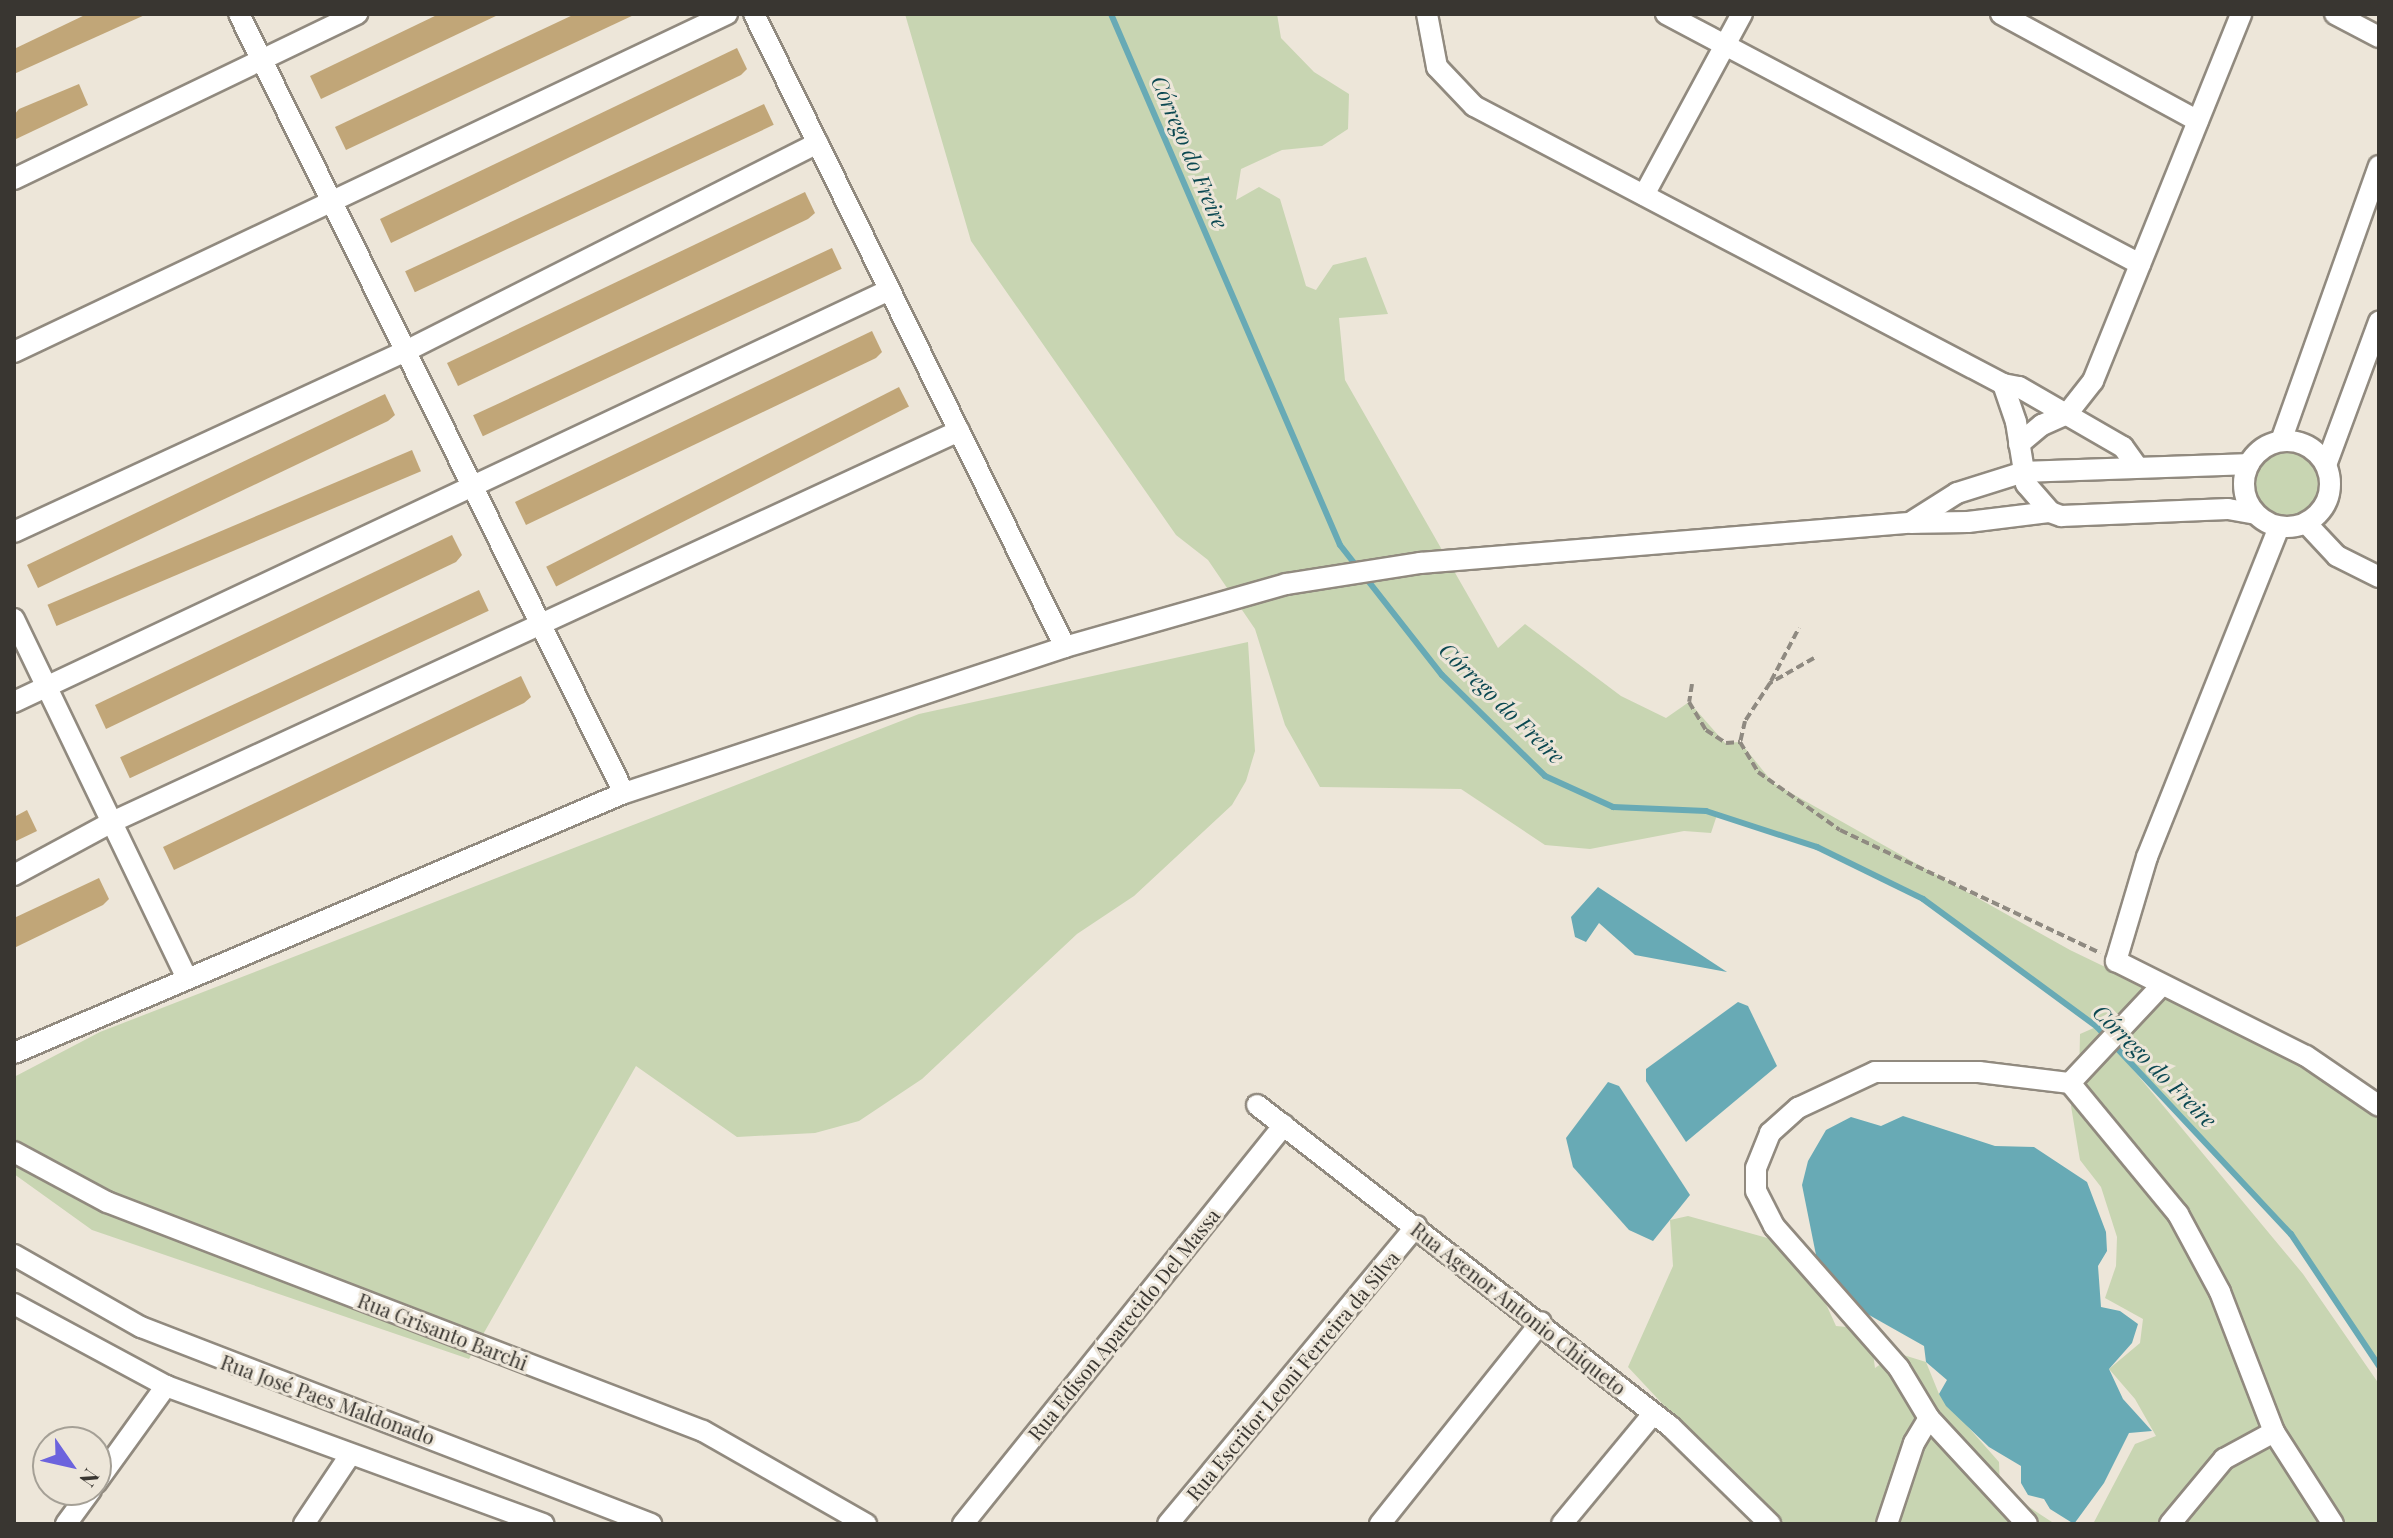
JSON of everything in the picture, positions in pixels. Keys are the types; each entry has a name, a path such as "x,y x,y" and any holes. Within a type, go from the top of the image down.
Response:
{"street":[{"path":"239,14 624,793"},
{"path":"14,179 357,14"},
{"path":"14,352 727,14"},
{"path":"754,14 1065,647"},
{"path":"1427,14 1437,67 1462,97 2003,384 2019,387 2123,447 2136,465"},
{"path":"1666,14 2140,264"},
{"path":"1644,195 1742,14"},
{"path":"2001,14 2198,121"},
{"path":"2019,444 2042,425 2067,414 2093,381 2241,14"},
{"path":"2335,14 2379,37"},
{"path":"14,532 406,351 817,143"},
{"path":"2281,441 2379,166"},
{"path":"14,702 889,290"},
{"path":"2326,465 2379,322"},
{"path":"2003,384 2032,495 2050,512 2061,516 2228,509 2255,514 2279,527 2306,523 2325,504 2330,478 2326,465 2307,446 2281,441 2257,453 2249,464 2244,490 2255,514"},
{"path":"14,875 112,822 959,431"},
{"path":"1911,523 1957,493 2024,472 2136,465 2249,464"},
{"path":"14,1053 624,793 1065,647 1286,584 1420,563 1911,523 1968,522 2050,512"},
{"path":"2306,523 2337,556 2379,577"},
{"path":"2279,527 2147,857 2116,961 2306,1056 2379,1106"},
{"path":"14,619 187,978"},
{"path":"2070,1083 2162,985"},
{"path":"2027,1524 1929,1418 1899,1368 1774,1226 1756,1191 1756,1168 1770,1133 1798,1108 1875,1072 1979,1072 2070,1083 2178,1214 2220,1292 2274,1432 2333,1524"},
{"name":"Rua Agenor Antonio Chiqueto","path":"1257,1105 1541,1322 1653,1414 1770,1524"},
{"name":"Rua Edison Aparecido Del Massa","path":"963,1524 1284,1125"},
{"name":"Rua Grisanto Barchi","path":"14,1152 107,1202 703,1431 866,1524"},
{"name":"Rua Escritor Leoni Ferreira da Silva","path":"1168,1524 1416,1226"},
{"name":"Rua José Paes Maldonado","path":"14,1255 141,1327 651,1524"},
{"path":"14,1304 166,1386 533,1522"},
{"path":"1380,1524 1541,1322"},
{"path":"112,1461 166,1386"},
{"path":"1562,1524 1653,1414"},
{"path":"1887,1524 1914,1443 1929,1418"},
{"path":"2170,1524 2224,1459 2274,1432"},
{"path":"304,1524 350,1455"},
{"path":"66,1524 79,1506"}],"path":[{"path":"1799,628 1770,683 1745,721 1740,742 1758,772 1840,830 2116,961"},
{"path":"1770,683 1814,658"},
{"path":"1692,684 1689,702 1706,730 1726,743 1740,742"}],"green space":[{"path":"905,14 1277,14 1281,38 1314,72 1349,94 1348,129 1322,146 1282,150 1241,169 1236,200 1259,187 1280,199 1306,286 1316,290 1333,265 1366,257 1388,314 1339,318 1345,380 1498,648 1525,624 1621,696 1666,718 1689,702 1725,743 1740,742 1773,783 2070,950 2300,1061 2379,1109 2379,1366 2291,1234 2111,1043 2303,1274 2379,1384 2379,1524 2093,1524 2135,1444 2156,1436 2135,1399 2109,1369 2140,1343 2143,1319 2105,1298 2116,1266 2117,1237 2101,1187 2080,1160 2071,1106 2079,1080 2080,1034 2096,1027 1923,900 1817,847 1717,815 1711,833 1684,831 1590,849 1545,845 1461,789 1320,787 1285,725 1255,629 1208,560 1176,535 971,241"},
{"path":"2287,453 2299,455 2309,462 2316,472 2316,496 2309,506 2299,513 2287,515 2275,513 2265,506 2258,496 2256,484 2258,472 2265,462 2275,455"},
{"path":"1248,642 1255,751 1246,781 1232,805 1134,896 1077,934 922,1079 859,1121 815,1133 737,1137 636,1066 469,1359 92,1230 14,1174 14,1077 100,1032 919,714"},
{"path":"1688,1216 1800,1247 1836,1326 1857,1328 1872,1346 1875,1368 1897,1353 1926,1362 1939,1394 1999,1462 2000,1488 2055,1524 1773,1522 1628,1367 1673,1266 1670,1220"}],"water":[{"path":"1598,887 1727,972 1635,955 1599,923 1586,942 1575,937 1571,917"},
{"path":"1738,1002 1748,1006 1777,1066 1686,1142 1646,1081 1646,1069"},
{"path":"1608,1082 1619,1086 1690,1195 1653,1241 1629,1230 1573,1167 1566,1138"},
{"path":"1903,1116 1995,1146 2034,1147 2087,1182 2106,1232 2107,1251 2098,1266 2101,1307 2120,1311 2138,1324 2132,1343 2109,1369 2123,1399 2152,1431 2129,1433 2104,1483 2074,1524 2050,1509 2044,1499 2028,1495 2021,1483 2021,1466 1989,1447 1946,1406 1939,1394 1947,1380 1926,1362 1924,1346 1862,1311 1821,1280 1802,1185 1808,1161 1826,1130 1851,1117 1881,1126"}],"building":[{"path":"87,14 147,14 14,74 14,49"},
{"path":"439,14 500,14 321,99 310,76"},
{"path":"575,14 636,14 346,150 335,127"},
{"path":"737,48 747,69 741,75 391,243 380,219"},
{"path":"79,84 88,105 14,140 14,115 19,109"},
{"path":"764,104 774,125 415,292 405,271"},
{"path":"805,192 815,213 808,219 458,386 447,363"},
{"path":"832,248 842,269 483,436 473,415"},
{"path":"872,331 882,352 876,358 526,525 515,502"},
{"path":"899,387 909,407 556,586 546,567"},
{"path":"385,394 395,415 388,421 38,588 27,565"},
{"path":"412,450 421,471 56,626 47,605"},
{"path":"452,535 462,555 456,562 106,729 95,705"},
{"path":"479,590 489,611 130,778 120,757"},
{"path":"521,676 531,697 524,703 174,870 163,847"},
{"path":"27,810 37,831 14,842 14,817"},
{"path":"99,878 109,899 103,905 14,948 14,918"}],"waterway":[{"name":"Córrego do Freire","path":"1111,14 1340,545 1442,675 1545,776 1613,807 1706,811 1817,847 1923,899 2097,1027 2291,1234 2379,1366"}]}
